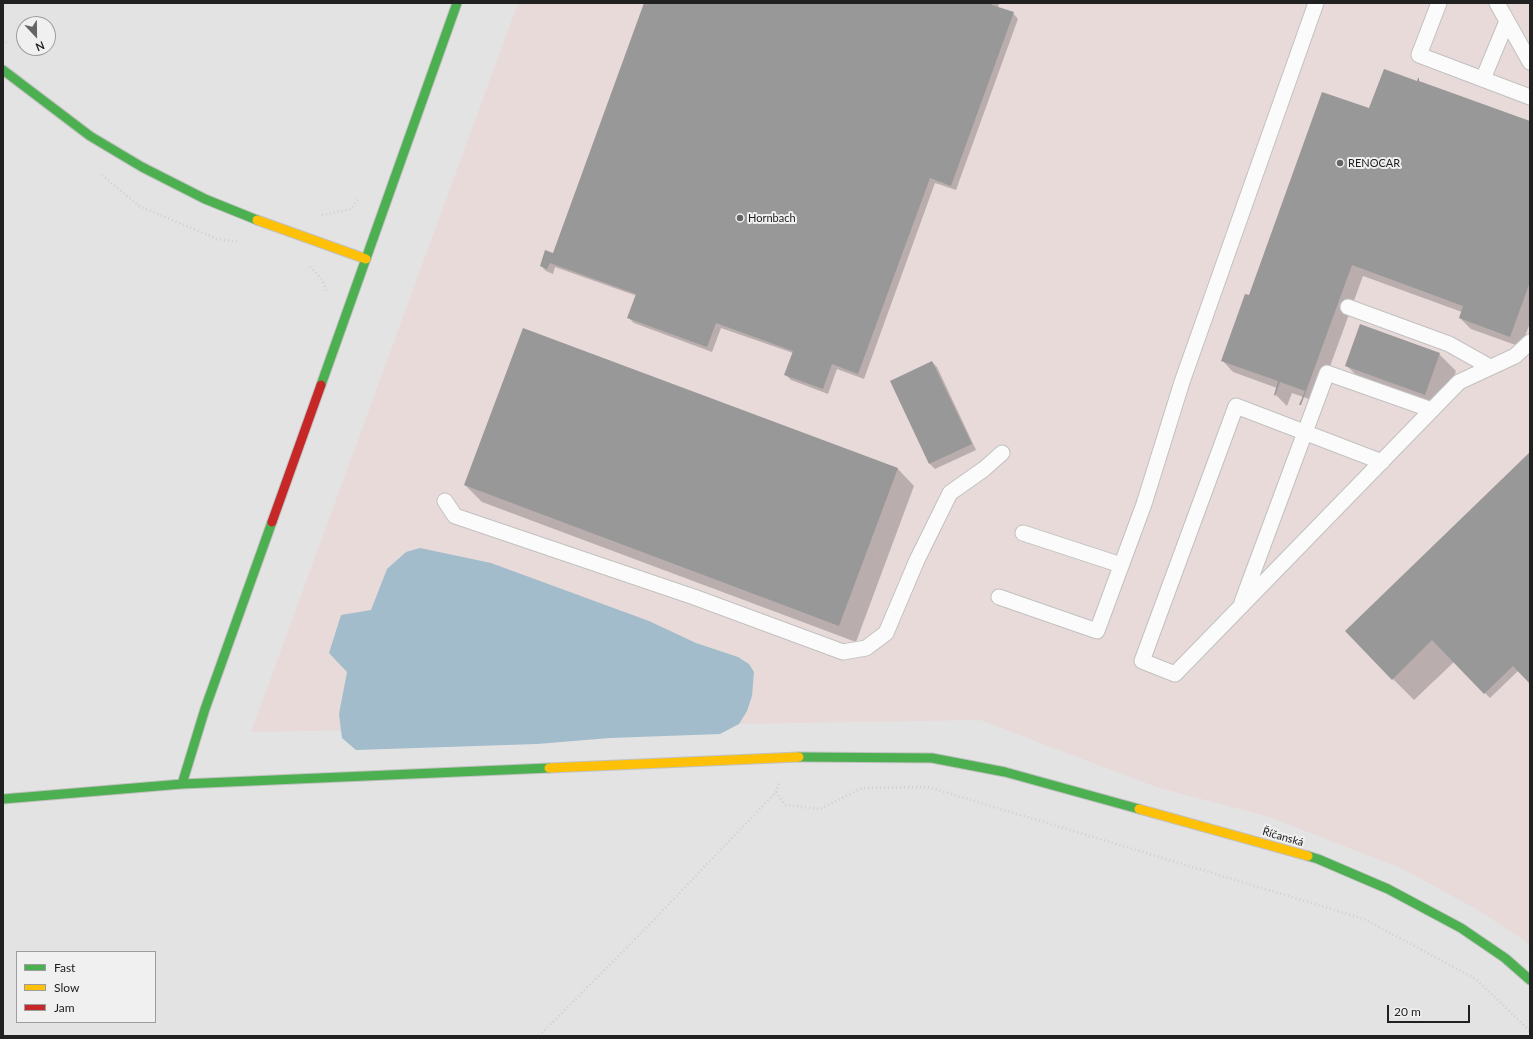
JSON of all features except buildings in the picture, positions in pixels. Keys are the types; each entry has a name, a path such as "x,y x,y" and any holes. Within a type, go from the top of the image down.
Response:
{"street":[{"path":"182,784 205,709 457,3"},
{"path":"3,70 90,136 142,166 205,199 266,224 366,260"},
{"name":"Říčanská","path":"3,800 182,784 788,757 932,758 1005,772 1318,859 1388,889 1461,928 1505,958 1530,980"}],"lane":[{"path":"999,597 1098,631 1144,504 1182,382 1316,3"},
{"path":"1439,3 1419,55 1530,97"},
{"path":"1497,3 1530,62"},
{"path":"1483,79 1507,21"},
{"path":"1348,307 1449,344 1490,367"},
{"path":"1382,462 1236,406 1142,661 1176,674 1382,462 1459,382 1515,356 1530,342"},
{"path":"1240,608 1327,373 1432,410"},
{"path":"445,501 455,516 694,597 843,652 866,648 886,633 917,560 950,493 984,469 1002,453"},
{"path":"1023,533 1121,565"}],"path":[{"path":"3,39 12,51"},
{"path":"318,217 351,209 362,192"},
{"path":"539,1036 647,927 776,792 785,805 820,809 862,788 928,786 1364,919 1476,979 1530,1031"}],"shaded area":[{"path":"518,3 1530,3 1530,946 1521,938 1476,909 1403,869 1269,817 1156,787 980,720 251,732"}],"water":[{"path":"420,548 491,563 649,621 696,643 738,657 749,664 754,672 752,696 747,711 739,724 720,734 610,738 537,744 356,750 342,738 339,714 347,672 329,653 341,615 371,610 387,569 406,552"}],"traffic: fast":[{"path":"321,385 457,3"},
{"path":"3,70 90,136 142,167 205,199 257,220"},
{"path":"182,784 205,709 272,522"},
{"path":"799,757 932,758 1005,772 1139,809"},
{"path":"3,799 182,784 549,768"},
{"path":"1308,856 1388,889 1461,928 1505,958 1530,980"}],"traffic: slow":[{"path":"257,220 366,259"},
{"path":"549,768 799,757"},
{"path":"1139,809 1308,856"}],"traffic: jam":[{"path":"272,522 321,385"}],"place":[{"name":"RENOCAR","path":"1340,163"},
{"name":"Hornbach","path":"740,218"}]}
